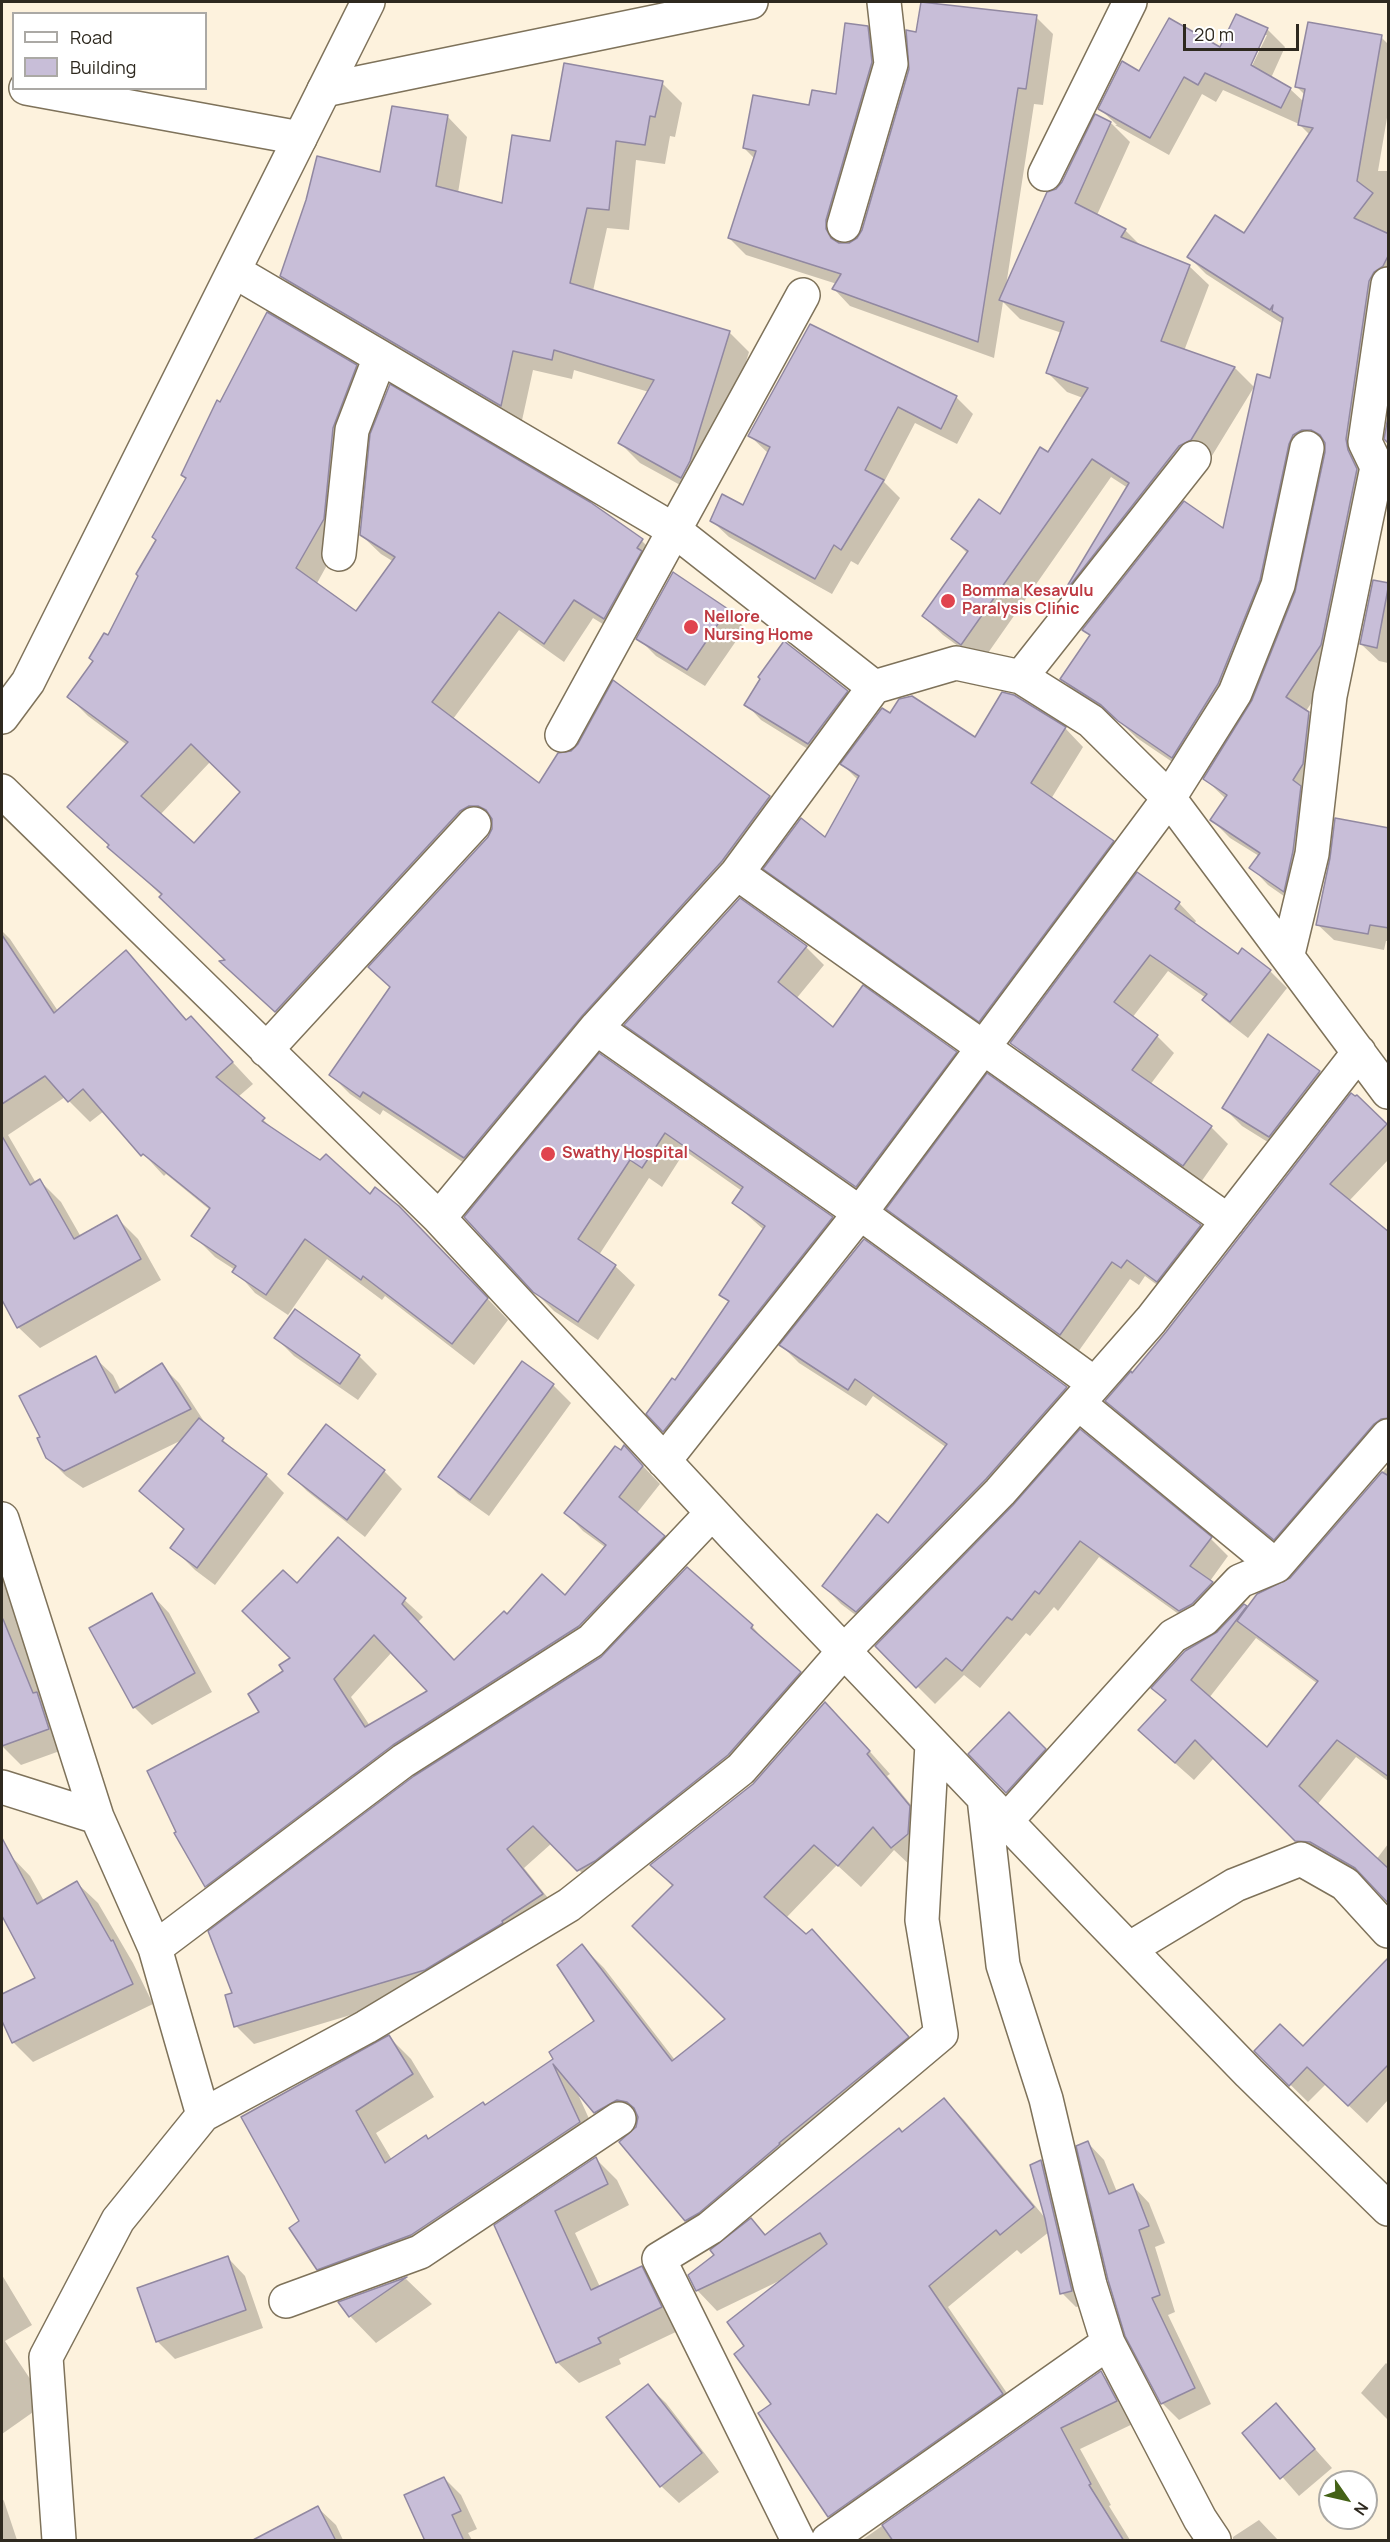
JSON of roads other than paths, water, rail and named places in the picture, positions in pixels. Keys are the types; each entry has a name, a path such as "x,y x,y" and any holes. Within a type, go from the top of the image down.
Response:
{"street":[{"path":"2,717 28,682 368,2"},
{"path":"324,90 751,2"},
{"path":"844,225 891,64 884,2"},
{"path":"1045,174 1131,2"},
{"path":"37,90 300,138"},
{"path":"234,271 674,530 874,687"},
{"path":"1288,954 1312,854 1330,696 1377,467 1365,442 1389,284"},
{"path":"562,735 803,295"},
{"path":"339,554 352,430 380,357"},
{"path":"664,1461 860,1213 1169,798 1235,693 1278,585 1307,448"},
{"path":"1021,677 1194,458"},
{"path":"439,1218 597,1028 737,873 874,687 956,663 1021,677 1092,721 1169,798 1288,954 1389,1092"},
{"path":"2,791 439,1218 712,1513 1249,2073 1385,2196"},
{"path":"266,1050 474,824"},
{"path":"737,873 1228,1221"},
{"path":"597,1028 860,1213 1087,1394 1276,1566"},
{"path":"59,2541 46,2357 118,2220 203,2115 366,2027 569,1905 741,1769 844,1651 1000,1492 1151,1320 1359,1052"},
{"path":"1214,2541 1200,2519 1108,2343 1090,2284 1046,2099 1003,1965 995,1810 1173,1636 1203,1619 1240,1581 1276,1566 1389,1436"},
{"path":"155,1948 403,1761 591,1641 712,1513"},
{"path":"2,1519 97,1817 155,1948 203,2115"},
{"path":"798,2541 659,2259 710,2228 941,2034 922,1920 932,1744"},
{"path":"2,1787 97,1817"},
{"path":"1130,1949 1235,1885 1301,1859 1344,1884 1389,1931"},
{"path":"286,2301 420,2252 619,2119"},
{"path":"828,2541 1108,2343"}],"place":[{"name":"Bomma Kesavulu Paralysis Clinic","path":"948,601"},
{"name":"Nellore Nursing Home","path":"691,627"},
{"name":"Swathy Hospital","path":"548,1154"}]}
